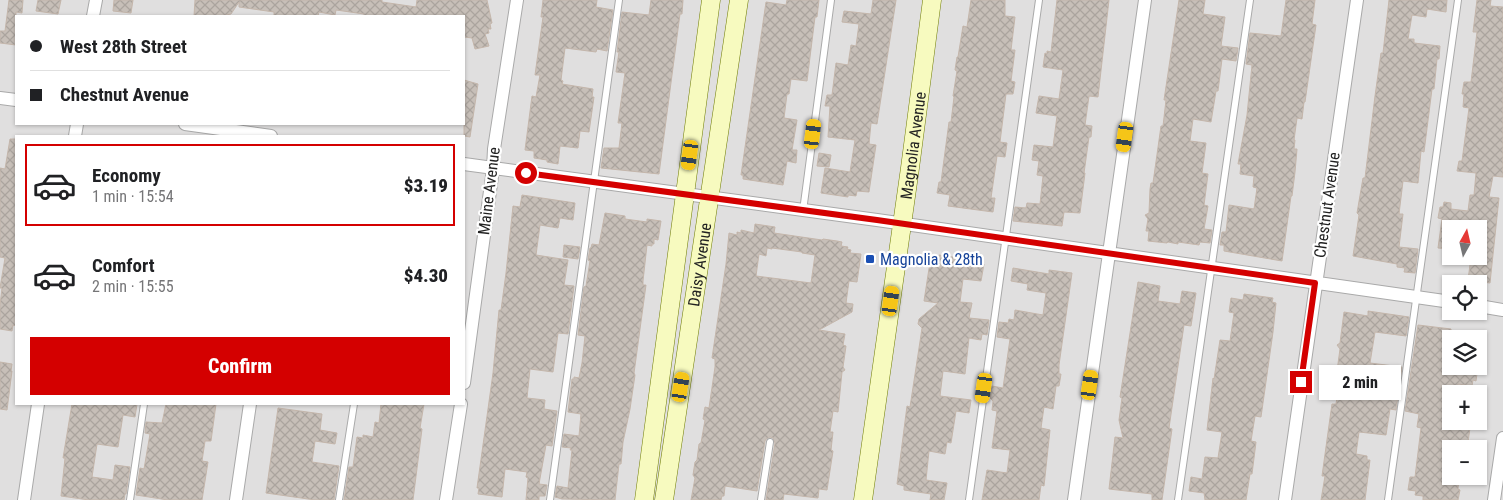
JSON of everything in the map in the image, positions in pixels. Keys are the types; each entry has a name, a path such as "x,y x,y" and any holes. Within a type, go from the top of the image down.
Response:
{"street":[{"path":"94,15 96,0"},
{"name":"Maine Avenue","path":"465,367 493,169 494,149 517,0"},
{"name":"Daisy Avenue","path":"644,500 711,0"},
{"name":"Daisy Avenue","path":"664,500 738,0"},
{"name":"Magnolia Avenue","path":"863,500 932,0"},
{"path":"1074,500 1145,0"},
{"name":"Chestnut Avenue","path":"1284,500 1357,0"},
{"path":"0,98 15,100"},
{"path":"192,125 264,135"},
{"path":"465,164 1442,301"},
{"path":"1487,307 1503,310"},
{"path":"24,500 38,405"},
{"path":"236,500 250,405"},
{"path":"446,500 461,405"},
{"path":"1494,500 1503,438"}],"lane":[{"path":"550,500 619,0"},
{"path":"803,211 831,0"},
{"path":"969,500 1039,0"},
{"path":"1178,500 1250,0"},
{"path":"1388,500 1458,0"},
{"path":"130,500 144,405"},
{"path":"339,500 354,405"},
{"path":"761,500 770,442"}],"shaded area":[{"path":"0,0 1503,0 1503,500 0,500"}],"building":[{"path":"9,0 23,0 22,13 16,12 15,15 15,45 0,43 0,31 5,31"},
{"path":"38,0 61,0 58,14 36,11"},
{"path":"114,0 133,0 131,13 113,11"},
{"path":"195,0 382,0 382,2 416,7 417,0 487,0 492,23 490,24 491,29 488,29 489,33 485,34 489,46 475,49 472,38 465,37 465,15 364,15 336,10 335,15 319,12 318,15 274,15 274,12 239,7 239,2 231,14 194,15"},
{"path":"543,0 597,0 596,7 613,10 607,51 597,49 596,52 565,48 562,84 593,89 592,97 594,97 589,132 580,131 578,148 560,146 558,164 534,158 534,151 525,150 532,96 536,97 540,75 535,75 543,17 541,17"},
{"path":"651,0 683,0 659,174 601,168 604,148 619,148 622,123 618,123 625,73 616,72 622,12 649,15"},
{"path":"787,0 819,0 807,81 791,79 789,94 787,94 784,118 797,120 792,150 797,150 796,163 787,161 783,185 743,179 743,175 741,175 766,2 786,5"},
{"path":"873,0 896,0 877,124 871,123 869,144 876,145 869,192 857,191 856,196 848,195 848,197 821,193 825,168 850,172 855,140 828,137 830,106 825,106 827,95 832,95 836,63 848,65 851,45 856,46 859,24 842,22 844,11 871,14"},
{"path":"971,0 1005,0 1005,16 1015,17 1011,50 1015,50 1011,81 1015,82 1013,94 1006,94 1000,142 1007,143 1005,157 997,156 991,198 995,198 993,212 948,206 950,195 937,193 939,182 941,182 949,122 951,122 957,57 963,26 967,27"},
{"path":"1057,0 1109,0 1098,97 1089,96 1085,125 1092,126 1084,173 1080,213 1064,212 1062,226 1013,221 1015,207 1026,208 1027,203 1040,204 1043,176 1037,175 1039,161 1032,160 1034,145 1053,147 1057,116 1036,113 1039,96 1059,99 1063,70 1043,67 1045,53 1047,54 1047,51 1051,52"},
{"path":"1179,0 1205,0 1203,14 1225,17 1221,46 1238,48 1236,61 1222,59 1218,91 1216,91 1211,122 1193,119 1190,141 1206,143 1202,173 1208,174 1204,205 1208,206 1204,229 1212,230 1210,243 1200,242 1199,245 1148,241 1149,231 1146,231 1148,219 1145,215 1149,213 1150,189 1151,183 1153,183 1161,126 1163,126 1166,100 1164,100"},
{"path":"1286,0 1315,0 1312,24 1316,25 1302,119 1297,118 1294,140 1294,149 1297,149 1295,172 1282,261 1224,251 1224,245 1220,245 1222,232 1226,232 1229,205 1254,209 1257,188 1253,187 1254,176 1240,174 1241,164 1238,164 1247,115 1252,65 1246,64 1250,33 1281,36"},
{"path":"1389,0 1447,0 1446,12 1427,9 1426,17 1412,15 1408,39 1414,39 1414,43 1440,46 1424,152 1421,151 1418,183 1403,181 1399,214 1403,214 1399,247 1418,249 1415,273 1404,272 1405,268 1397,267 1397,264 1353,256 1359,215 1357,213 1363,178 1365,178"},
{"path":"1477,0 1491,0 1490,6 1503,7 1503,177 1493,176 1489,197 1499,198 1490,283 1487,283 1487,275 1469,275 1470,265 1488,265 1488,220 1442,220 1442,248 1438,248 1442,219 1438,218 1440,207 1443,207 1444,202 1451,203 1451,209 1468,211 1470,195 1474,195 1476,173 1457,171 1459,161 1462,161 1469,108 1463,107 1464,94 1462,94 1464,82 1471,82 1477,32 1473,32"},
{"path":"465,80 478,84 470,137 464,135"},
{"path":"10,139 15,139 15,326 13,325 12,331 0,329 2,288 0,288 5,258 0,257 0,168 5,169"},
{"path":"819,153 831,155 829,167 817,166"},
{"path":"522,195 575,203 573,220 560,218 558,228 540,225 536,255 568,260 564,285 574,286 568,334 558,333 553,372 530,369 527,398 545,400 544,409 557,411 552,446 546,445 539,484 547,485 545,496 539,496 539,500 526,500 527,472 505,469 502,497 478,494 479,488 477,488 493,373 499,310 501,310 506,273 513,206 520,207"},
{"path":"605,213 625,216 625,219 647,222 647,219 661,221 658,240 654,239 652,246 647,245 643,281 643,285 646,285 635,375 621,464 619,464 615,500 562,499 555,497 557,486 568,488 572,450 570,450 571,448 562,447 564,434 579,436 581,414 568,412 572,379 574,377 579,378 582,363 585,336 578,335 584,287 586,286 590,261 588,260 592,244 599,245"},
{"path":"755,224 775,227 774,233 842,242 841,246 848,247 847,249 851,250 850,253 861,254 857,282 849,281 846,303 853,304 852,312 819,330 845,334 843,345 846,346 843,367 845,370 842,372 838,412 833,411 830,432 833,432 831,450 833,451 827,490 819,489 818,498 784,494 783,500 766,500 775,443 773,438 770,437 765,441 757,491 725,486 724,496 722,496 721,500 691,500 695,478 693,475 695,462 697,460 699,444 701,443 705,407 709,408 715,367 715,359 712,358 729,233 737,235 737,232 741,233 741,230 754,233","holes":["767,248 815,255 811,283 756,276 759,254 766,256"]},
{"path":"564,245 580,247 578,259 563,257"},
{"path":"939,255 984,264 981,281 963,279 960,302 972,303 969,318 989,320 987,335 982,334 981,340 969,338 965,374 943,371 940,396 971,400 969,413 956,411 951,443 947,442 945,454 929,451 926,480 947,483 944,500 930,500 931,494 904,490 904,486 897,484 907,406 910,407 922,328 918,324 919,319 938,303 924,301 930,262 938,263"},
{"path":"1013,268 1049,274 1049,270 1072,273 1059,365 1059,374 1061,374 1059,386 1056,386 1053,409 1044,407 1041,428 1050,430 1044,486 1041,485 1039,500 982,500 987,470 1007,473 1010,450 992,448 997,411 992,410 993,401 990,398 992,386 1003,388 1010,339 997,337 999,322 1008,323 1009,319 1014,320 1015,310 1043,315 1046,293 1027,290 1028,284 1011,281"},
{"path":"1138,282 1160,286 1158,301 1180,304 1182,291 1196,293 1191,326 1184,325 1169,428 1172,429 1162,500 1152,500 1152,494 1109,489 1115,437 1123,438 1119,420 1122,398 1120,397"},
{"path":"1244,294 1273,298 1272,302 1276,303 1261,417 1255,416 1251,441 1256,442 1252,474 1250,474 1246,500 1205,500 1204,493 1189,491 1191,477 1202,479 1205,457 1218,458 1222,432 1207,430 1213,378 1220,340 1230,341 1234,313 1229,312 1231,298 1243,300"},
{"path":"1368,311 1409,317 1406,336 1375,332 1370,363 1402,367 1396,410 1390,409 1386,435 1359,432 1356,454 1367,456 1367,460 1370,460 1365,500 1321,500 1325,476 1322,476 1332,404 1336,404 1339,383 1335,382 1334,377 1335,371 1337,371 1340,349 1337,345 1340,343 1344,312 1368,316"},
{"path":"1418,325 1451,329 1442,330 1442,375 1477,375 1476,381 1473,380 1472,385 1442,385 1442,430 1470,430 1468,440 1442,440 1442,485 1458,485 1458,489 1460,490 1458,500 1423,500 1423,496 1415,495 1416,491 1408,490 1410,477 1415,477 1421,428 1417,427 1419,414 1405,411"},
{"path":"0,362 12,364 7,410 0,409"},
{"path":"72,405 137,405 135,417 123,415 118,447 97,444 92,477 113,480 115,465 130,467 124,500 89,500 61,496 65,458 63,458"},
{"path":"166,405 216,405 211,441 205,441 202,461 208,462 202,500 168,500 136,495 140,468 144,469 150,434 145,433 146,422 162,423"},
{"path":"381,405 424,405 413,500 344,500 349,467 353,467 357,437 363,438 363,435 373,437 375,422 379,423"},
{"path":"278,408 322,414 320,430 337,433 335,444 315,441 312,462 339,466 334,500 315,500 266,493"}],"place":[{"name":"Magnolia & 28th","path":"870,259"}],"route":[{"path":"526,173 877,220 1315,283 1301,382"}]}
